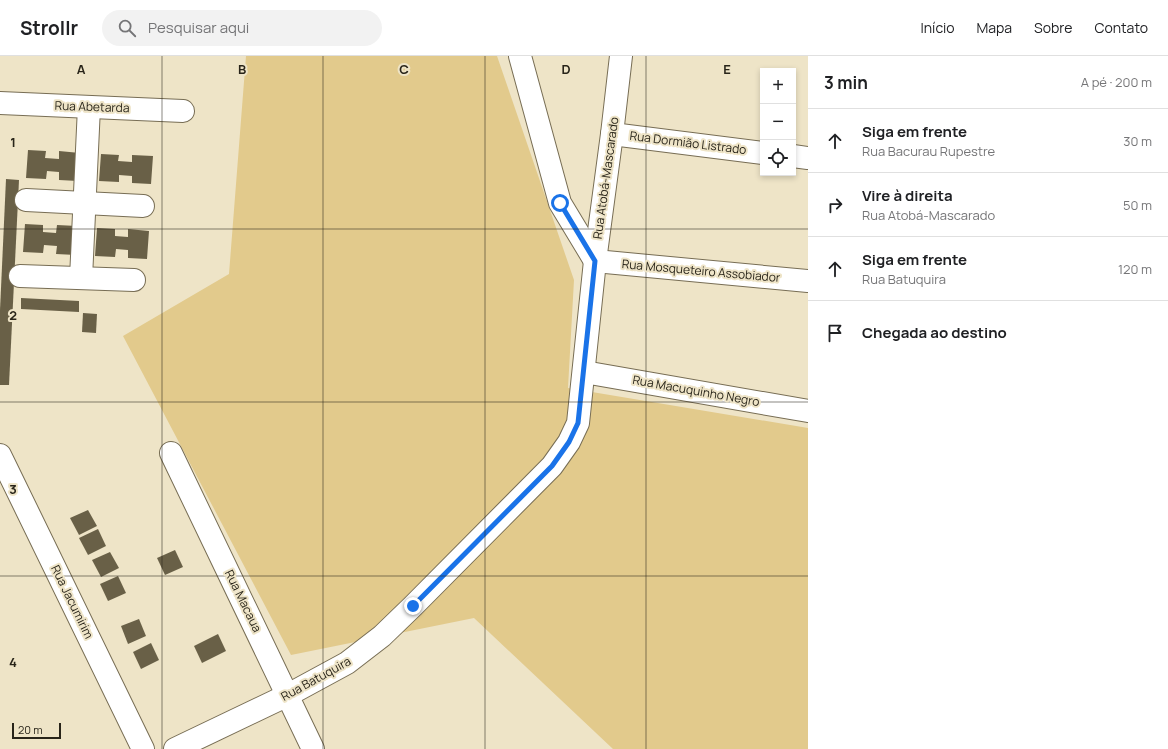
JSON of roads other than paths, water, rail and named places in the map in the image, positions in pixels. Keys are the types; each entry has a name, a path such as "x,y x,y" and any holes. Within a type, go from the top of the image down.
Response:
{"street":[{"path":"520,56 560,203 595,261"},
{"name":"Rua Atobá-Mascarado","path":"584,372 595,261 621,56"},
{"name":"Rua Abetarda","path":"0,103 183,111"},
{"path":"81,278 89,107"},
{"name":"Rua Dormião Listrado","path":"612,134 760,153"},
{"path":"796,156 808,158"},
{"path":"26,200 143,206"},
{"name":"Rua Mosqueteiro Assobiador","path":"595,261 808,281"},
{"path":"20,276 134,280"},
{"name":"Rua Macuquinho Negro","path":"584,372 808,411"},
{"name":"Rua Batuquira","path":"175,749 288,695 348,663 382,636 552,466 569,442 578,423 584,372"},
{"name":"Rua Macaua","path":"171,453 313,749"},
{"name":"Rua Jacumirim","path":"0,455 143,749"}]}
